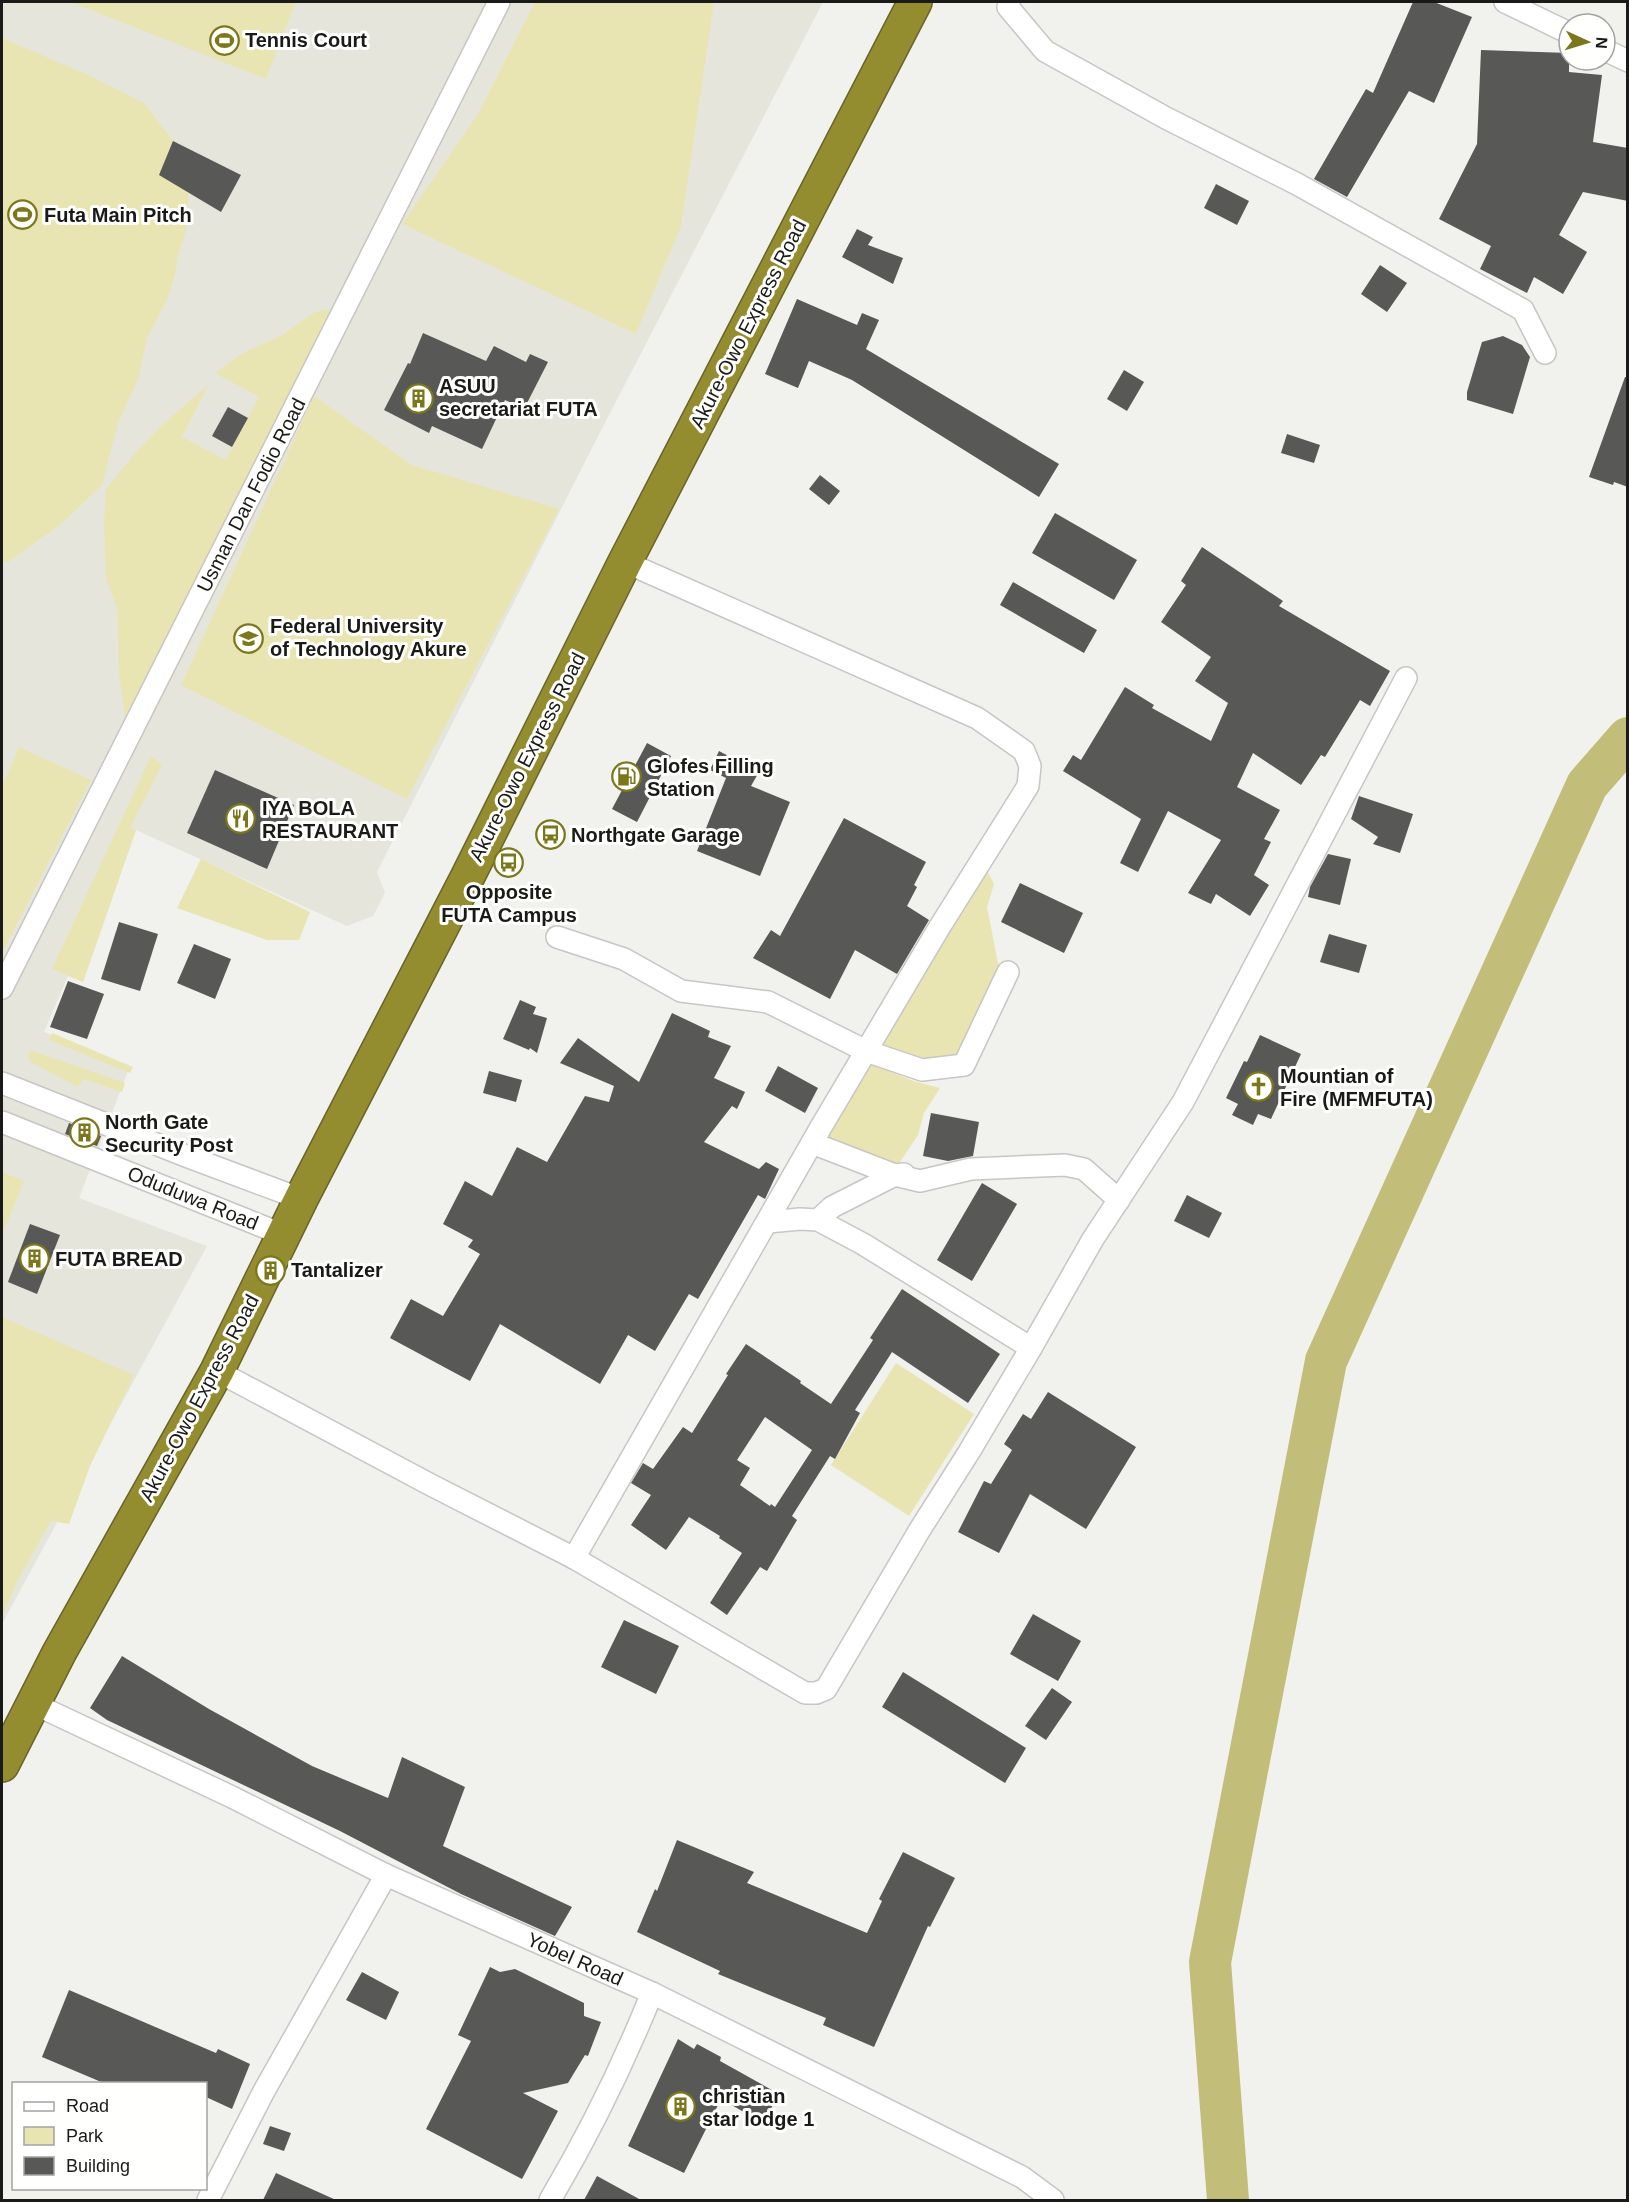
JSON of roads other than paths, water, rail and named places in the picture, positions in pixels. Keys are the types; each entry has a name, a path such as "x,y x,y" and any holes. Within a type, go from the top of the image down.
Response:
{"highway":[{"name":"Akure-Owo Express Road","path":"2,1766 32,1703 217,1371 301,1199 467,878 625,562 915,2"}],"street":[{"name":"Usman Dan Fodio Road","path":"2,988 499,2"},
{"path":"1009,2 1008,7 1045,51 1166,118 1297,184 1523,310 1545,353"},
{"path":"1505,2 1557,27"},
{"path":"574,1558 812,1143 939,928 1028,786 1030,766 1024,751 977,718 625,562"},
{"path":"217,1371 421,1480 574,1558 805,1692 816,1693 826,1689 1031,1348 1070,1278 1183,1102 1406,678"},
{"path":"557,937 624,958 681,991 768,1002 866,1052 922,1070 964,1065 1008,972"},
{"path":"2,1083 301,1199"},
{"name":"Oduduwa Road","path":"2,1122 284,1235"},
{"path":"812,1143 895,1175 920,1180 971,1169 1065,1165 1084,1169 1119,1200"},
{"path":"172,1189 186,1156"},
{"path":"818,1220 832,1207 895,1175 958,1171 920,1180"},
{"path":"768,1222 818,1220 863,1244 1031,1348"},
{"name":"Yobel Road","path":"32,1703 232,1797 386,1875 652,1993 1022,2178 1053,2200"},
{"path":"208,2200 264,2091 386,1875"},
{"path":"550,2200 576,2157 615,2078 652,1993"}],"waterway":[{"path":"1228,2200 1210,1962 1326,1361 1587,785 1628,738"}],"place":[{"name":"Tennis Court","path":"224,40"},
{"name":"Futa Main Pitch","path":"23,215"},
{"name":"ASUU secretariat FUTA","path":"418,398"},
{"name":"Federal University of Technology Akure","path":"249,638"},
{"name":"Glofes Filling Station","path":"626,777"},
{"name":"IYA BOLA RESTAURANT","path":"241,819"},
{"name":"Northgate Garage","path":"550,835"},
{"name":"Opposite FUTA Campus","path":"509,862"},
{"name":"Mountian of Fire (MFMFUTA)","path":"1259,1087"},
{"name":"North Gate Security Post","path":"84,1133"},
{"name":"FUTA BREAD","path":"34,1259"},
{"name":"Tantalizer","path":"270,1270"},
{"name":"christian star lodge 1","path":"681,2107"}]}
